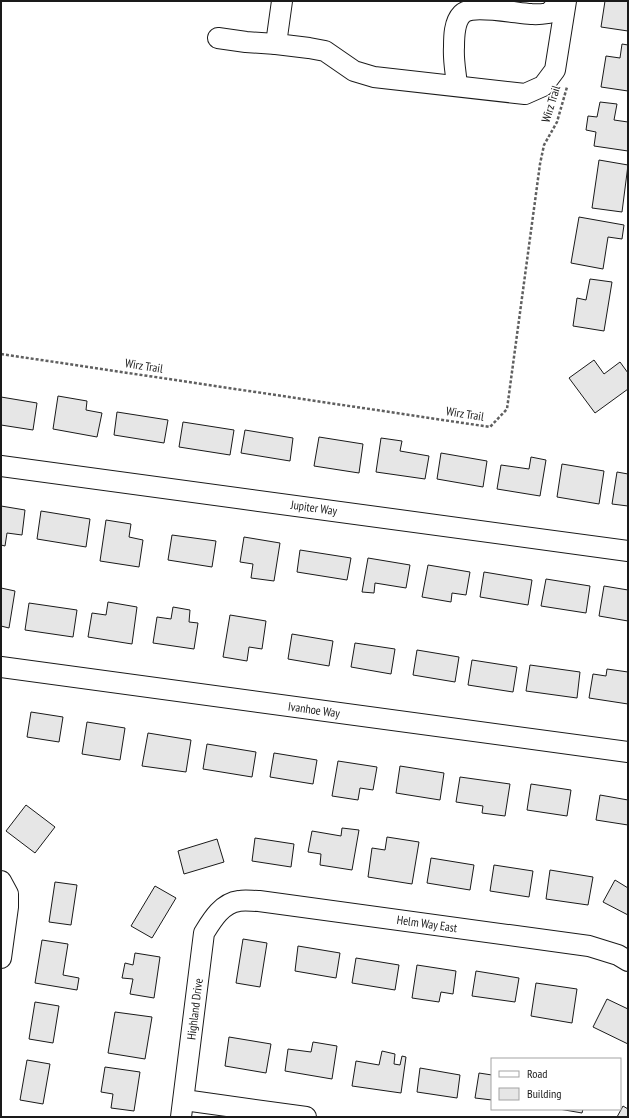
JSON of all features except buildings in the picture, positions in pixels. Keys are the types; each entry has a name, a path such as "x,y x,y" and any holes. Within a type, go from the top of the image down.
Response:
{"street":[{"path":"276,44 282,1"},
{"path":"458,86 453,48 454,33 461,15 466,11 477,9 533,15 549,13 560,1"},
{"path":"218,38 325,51 354,71 374,77 525,94 543,86 555,70 566,1"},
{"name":"Jupiter Way","path":"1,466 628,551"},
{"name":"Ivanhoe Way","path":"1,667 628,752"},
{"path":"1,881 8,894 8,907 1,958"},
{"name":"Helm Way East","path":"224,907 238,901 259,901 589,946 618,955 628,961"},
{"name":"Highland Drive","path":"182,1108 204,933 215,916 224,907"},
{"path":"182,1108 306,1117"}],"path":[{"name":"Wirz Trail","path":"1,354 490,427 507,409 540,164 544,145 557,122 567,83"}]}
